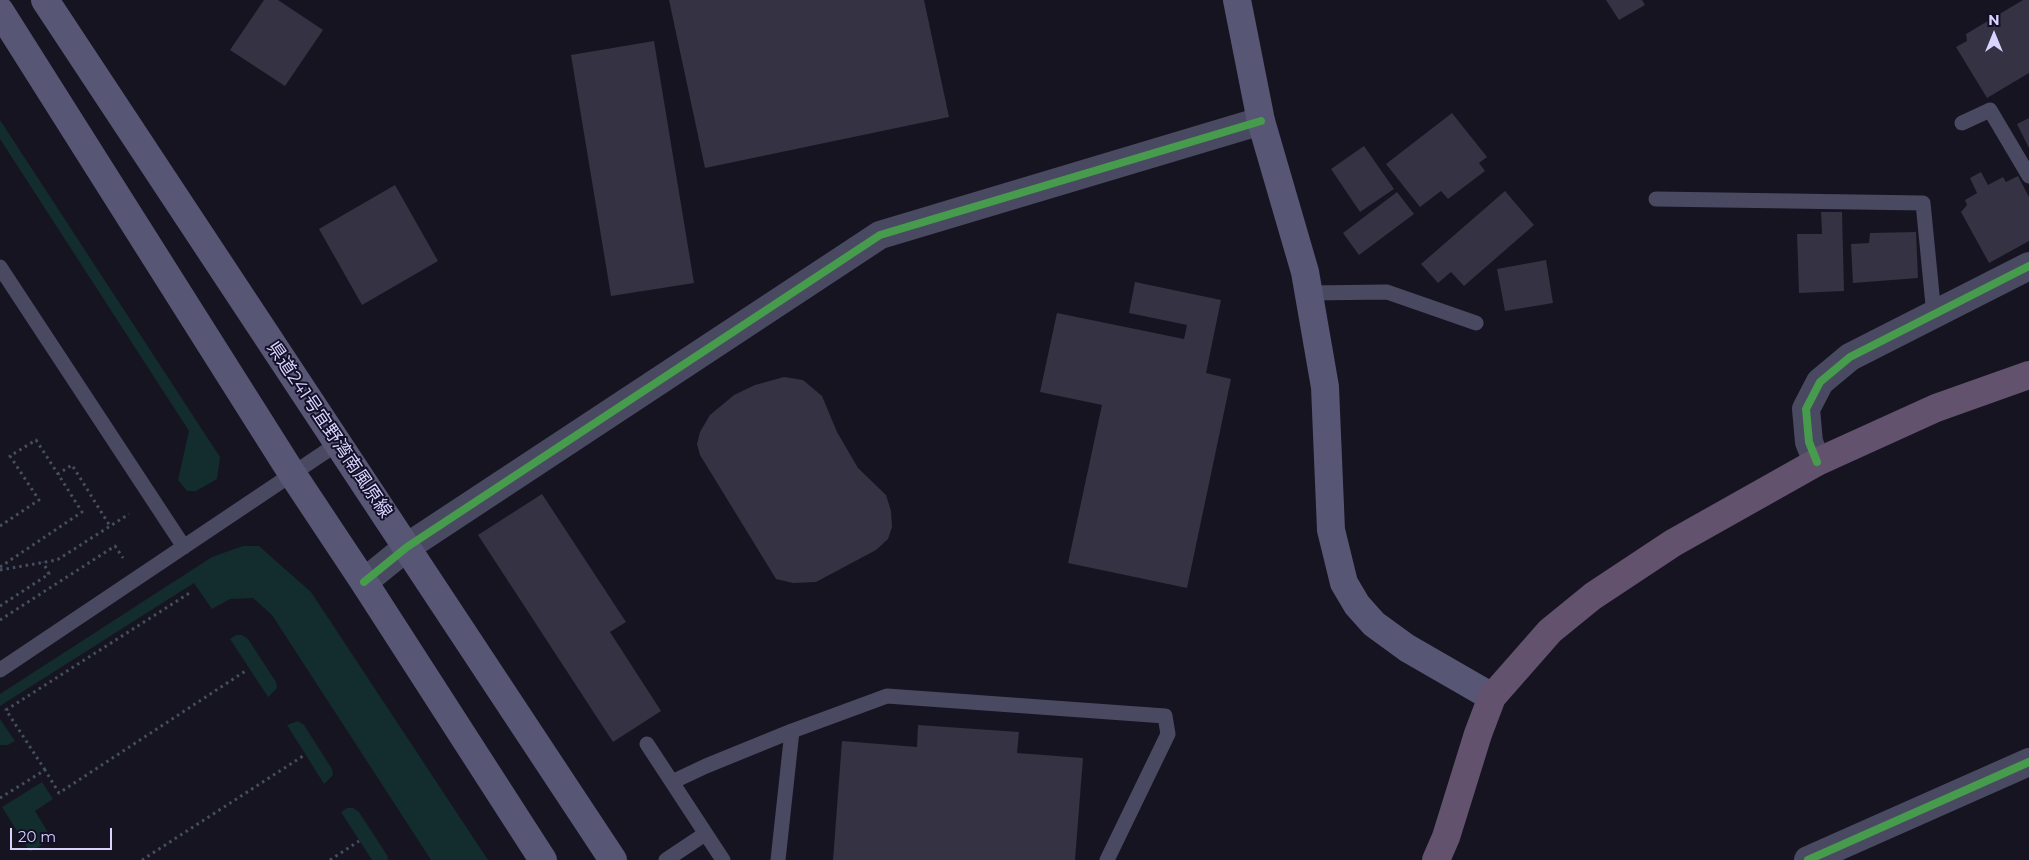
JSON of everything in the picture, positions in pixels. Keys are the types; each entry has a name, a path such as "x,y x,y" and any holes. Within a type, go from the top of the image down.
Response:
{"highway":[{"path":"1436,860 1446,837 1478,734 1492,697 1550,631 1593,596 1673,543 1817,462 1936,408 2029,376"}],"main road":[{"name":"県道241号宜野湾南風原線","path":"45,0 612,860"},
{"path":"1237,0 1260,121 1305,272 1325,387 1331,530 1344,583 1357,605 1374,624 1407,648 1492,697"},
{"path":"0,11 293,475 543,860"}],"street":[{"path":"364,582 407,547 880,235 1260,121"},
{"path":"1817,462 1809,442 1806,409 1820,382 1850,358 2029,266"},
{"path":"1808,860 2029,762"}],"lane":[{"path":"1962,122 1990,110 2029,176"},
{"path":"1656,199 1923,203 1934,315"},
{"path":"0,267 184,547"},
{"path":"1308,293 1387,292 1476,323"},
{"path":"0,670 337,444"},
{"path":"672,782 792,731 887,696 1165,716 1168,734 1107,860"},
{"path":"778,860 792,731"},
{"path":"647,744 723,860"},
{"path":"666,860 705,834"}],"path":[{"path":"0,526 40,500 10,456 36,440 82,512 0,569"},
{"path":"58,474 72,465 110,526"},
{"path":"0,569 57,560 129,514"},
{"path":"0,620 115,546 124,559"},
{"path":"0,606 49,574 42,562"},
{"path":"191,592 6,710 59,793 247,670"},
{"path":"142,860 303,756"},
{"path":"0,798 44,770"},
{"path":"330,860 359,842"}],"green space":[{"path":"0,120 220,457 217,479 196,491 187,491 178,480 189,431 0,139"},
{"path":"243,546 259,546 311,592 488,860 431,860 272,615 253,598 230,599 212,609 194,583 0,706 0,694 212,557"},
{"path":"236,635 242,635 248,639 276,682 277,688 268,697 230,639"},
{"path":"0,719 15,741 8,745 0,745"},
{"path":"298,721 304,725 332,769 333,775 324,784 287,725"},
{"path":"42,782 53,799 35,811 52,839 30,852 2,807"},
{"path":"347,808 353,808 359,812 387,855 388,860 372,860 341,812"}],"building":[{"path":"264,0 278,0 323,30 285,86 230,50"},
{"path":"669,0 924,0 949,117 705,168"},
{"path":"1606,0 1642,0 1645,5 1619,20"},
{"path":"2023,0 2029,0 2029,73 1987,98 1956,47 1967,41 1966,34"},
{"path":"654,41 694,283 611,296 571,55"},
{"path":"1452,113 1487,157 1479,163 1485,171 1448,199 1441,191 1420,207 1386,164"},
{"path":"2029,118 2029,148 2017,124"},
{"path":"1364,146 1394,189 1360,212 1331,169"},
{"path":"1981,172 1988,185 2003,177 2006,182 2018,176 2029,197 2029,241 1989,263 1961,212 1967,205 1965,200 1977,193 1970,178"},
{"path":"395,185 438,261 362,305 319,229"},
{"path":"1505,191 1534,225 1464,286 1451,272 1438,283 1421,264"},
{"path":"1397,192 1414,214 1359,255 1343,233"},
{"path":"1821,212 1842,212 1844,291 1799,293 1797,234 1822,234"},
{"path":"1916,232 1918,278 1853,283 1851,244 1869,243 1870,233"},
{"path":"1546,260 1553,303 1505,311 1497,269"},
{"path":"1135,282 1221,300 1206,373 1231,379 1187,588 1068,563 1102,405 1040,392 1057,313 1184,339 1187,325 1129,313"},
{"path":"784,377 803,380 822,396 837,432 858,468 886,495 891,511 892,527 888,539 876,550 816,582 793,583 776,579 700,455 697,444 700,432 710,415 734,395 755,385"},
{"path":"542,494 626,622 610,632 661,711 613,742 478,535"},
{"path":"918,725 1019,732 1017,753 1083,758 1075,860 833,860 842,741 917,747"}],"cycle path":[{"path":"364,582 407,547 880,235 1261,121"},
{"path":"1817,462 1809,442 1806,409 1820,382 1850,357 2029,266"},
{"path":"1808,860 2029,762"}]}
